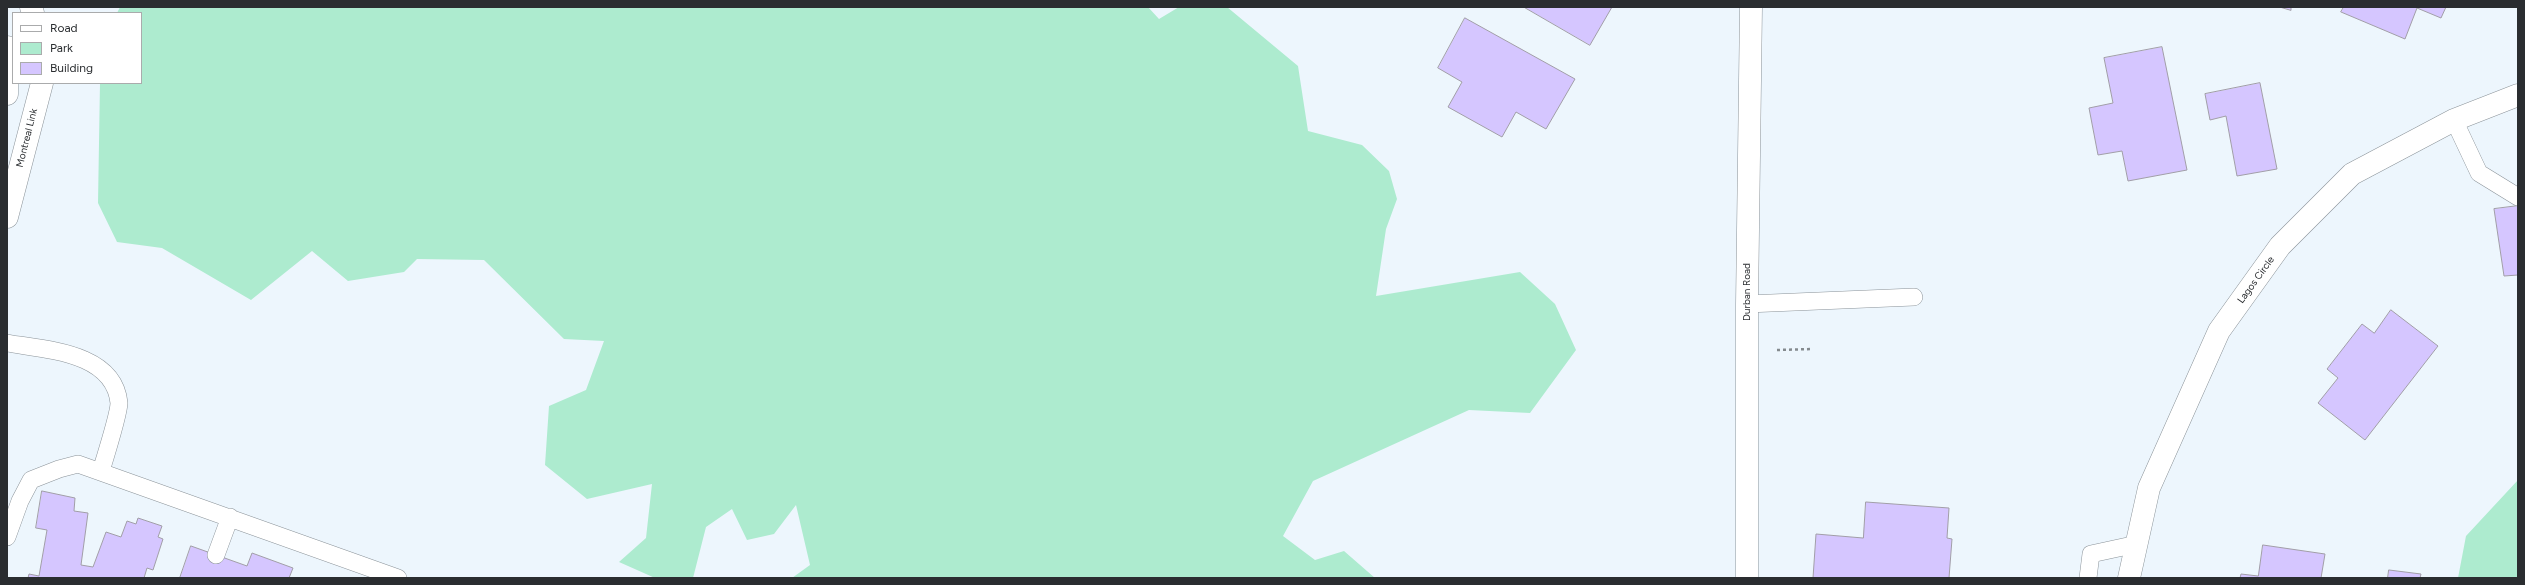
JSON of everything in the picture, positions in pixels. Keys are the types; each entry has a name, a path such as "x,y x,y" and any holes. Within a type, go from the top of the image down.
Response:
{"street":[{"name":"Durban Road","path":"1747,578 1747,304 1751,7"},
{"path":"7,47 7,94"},
{"name":"Montreal Link","path":"7,217 42,84"},
{"name":"Lagos Circle","path":"2129,578 2149,488 2219,330 2280,246 2352,174 2454,120 2518,95"}],"lane":[{"path":"2454,120 2479,173 2518,197"},
{"path":"1747,304 1914,298"},
{"path":"7,343 83,358 104,371 114,387 119,404 101,471"},
{"path":"7,537 20,502 32,480 78,464 398,578"},
{"path":"216,555 230,517"},
{"path":"2088,578 2091,554 2137,544"}],"path":[{"path":"1774,350 1812,349"}],"green space":[{"path":"120,7 1148,7 1159,19 1179,7 1227,7 1298,66 1308,131 1362,145 1389,171 1397,199 1386,229 1376,296 1520,272 1555,304 1576,350 1530,413 1469,410 1313,481 1283,536 1315,560 1344,551 1375,578 792,578 810,565 796,505 774,534 747,540 732,509 706,527 693,578 655,578 619,562 646,538 652,484 587,499 545,465 549,406 586,390 604,341 564,339 484,260 417,259 404,272 348,281 312,251 251,300 162,248 117,242 98,203 100,84 142,84 142,12 118,12"},
{"path":"2518,480 2518,578 2458,578 2466,536"}],"building":[{"path":"1524,7 1612,7 1590,45"},
{"path":"2280,7 2291,7 2291,10"},
{"path":"2344,7 2446,7 2441,18 2417,8 2405,39 2341,12"},
{"path":"1465,18 1575,79 1546,129 1516,112 1502,137 1448,107 1462,82 1438,68"},
{"path":"2162,47 2187,170 2128,181 2122,151 2098,155 2089,108 2113,103 2104,58"},
{"path":"2260,83 2277,169 2237,176 2226,116 2210,120 2205,94"},
{"path":"2518,206 2518,275 2504,276 2494,209"},
{"path":"2391,310 2438,346 2365,440 2318,403 2338,378 2327,369 2362,324 2374,333"},
{"path":"42,491 75,498 74,511 88,513 81,565 93,567 106,532 121,537 127,521 136,524 138,518 162,526 158,537 163,539 153,570 147,568 144,578 28,578 29,574 39,576 47,530 36,528"},
{"path":"1866,502 1949,508 1947,538 1952,539 1949,578 1813,578 1816,534 1863,538"},
{"path":"2263,545 2325,554 2321,578 2240,578 2241,574 2258,576"},
{"path":"191,546 247,566 252,553 293,568 289,578 180,578"},
{"path":"2389,570 2421,574 2420,578 2388,578"}]}
